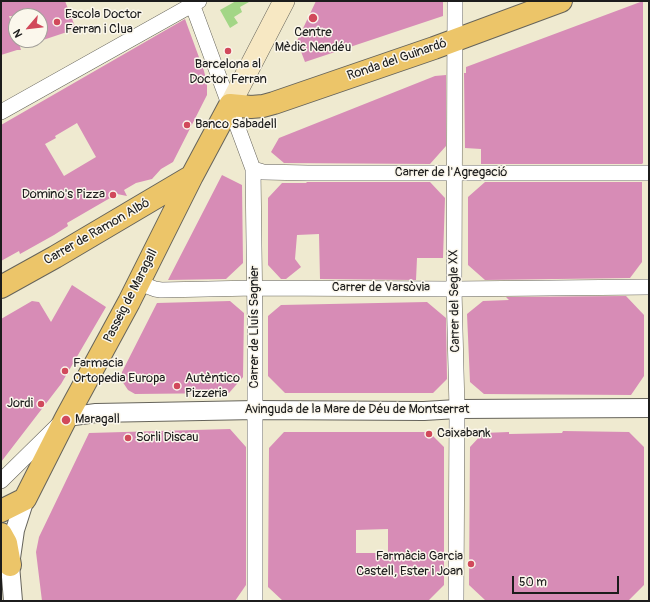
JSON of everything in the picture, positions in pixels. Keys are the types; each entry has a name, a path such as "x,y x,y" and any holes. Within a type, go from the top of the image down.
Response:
{"main road":[{"name":"Passeig de Maragall","path":"25,499 284,1"},
{"name":"Ronda del Guinardó","path":"230,105 251,107 269,105 561,1"},
{"name":"Carrer de Ramon Albó","path":"1,286 54,257 192,176"},
{"path":"1,510 25,499"},
{"path":"1,534 6,543 10,565"}],"street":[{"name":"Carrer del Segle XX","path":"455,1 454,289 457,409 456,601"},
{"name":"Carrer de Lluís Sagnier","path":"194,2 253,169 256,410 255,601"},
{"path":"1,112 194,2"},
{"name":"Carrer de l'Agregació","path":"253,169 263,172 308,173 649,173"},
{"name":"Carrer de Varsòvia","path":"139,282 161,290 255,288 454,289 649,287"},
{"name":"Avinguda de la Mare de Déu de Montserrat","path":"66,418 96,413 256,410 424,411 457,409 649,408"},
{"path":"1,481 66,418"},
{"name":"Passeig de Maragall","path":"13,601 10,565 15,530 25,499"}],"green space":[{"path":"236,1 249,2 240,7 242,12 234,17 238,23 230,28 220,10"}],"building":[{"name":"Escola Doctor Ferran i Clua","path":"1,1 65,1 76,29 48,38 48,8 8,8 8,48 20,48 21,50 1,55"},
{"path":"316,1 443,1 443,16 305,62 297,41"},
{"path":"643,1 642,164 481,164 481,149 465,148 464,73 466,73 466,67"},
{"path":"185,19 204,71 207,83 207,95 173,162 161,169 152,179 136,183 124,190 127,196 117,194 67,223 68,226 54,235 20,254 19,251 1,261 1,125","holes":["77,123 96,157 64,176 45,144 56,138 55,136"]},
{"path":"446,75 446,146 430,164 284,163 271,152 279,138 435,76"},
{"path":"222,175 242,185 243,263 226,279 168,280"},
{"path":"306,182 430,182 445,198 443,258 417,258 416,280 320,279 319,234 297,235 295,259 301,267 286,279 281,279 268,265 268,198 282,183 307,183"},
{"path":"485,182 642,182 642,262 630,278 485,280 468,265 468,197"},
{"path":"72,285 106,307 61,384 1,462 1,319 32,301 39,302 51,322"},
{"path":"626,296 644,315 644,376 631,395 484,394 470,382 467,314 483,301 509,300 506,297"},
{"path":"230,301 244,313 243,377 229,393 135,394 128,390 122,381 122,372 157,303"},
{"path":"427,302 446,318 447,379 433,393 285,393 268,376 268,316 281,305"},
{"path":"230,429 246,447 246,585 235,601 42,601 36,552 39,537 89,433"},
{"path":"563,431 629,432 644,447 644,585 629,600 485,600 469,585 470,447 483,433 562,433"},
{"path":"284,432 429,432 444,447 444,585 428,601 283,601 268,587 269,448","holes":["388,529 388,553 356,553 356,530"]}],"place":[{"name":"Centre Mèdic Nendéu","path":"313,18"},
{"name":"Escola Doctor Ferran i Clua","path":"57,22"},
{"name":"Barcelona al Doctor Ferran","path":"228,51"},
{"name":"Banco Sabadell","path":"187,125"},
{"name":"Domino's Pizza","path":"113,195"},
{"name":"Farmacia Ortopedia Europa","path":"65,371"},
{"name":"Autèntico Pizzeria","path":"177,386"},
{"name":"Jordi","path":"41,404"},
{"name":"Maragall","path":"66,420"},
{"name":"Caixabank","path":"429,434"},
{"name":"Sorli Discau","path":"128,438"},
{"name":"Farmàcia Garcia Castell, Ester i Joan","path":"471,564"}]}
